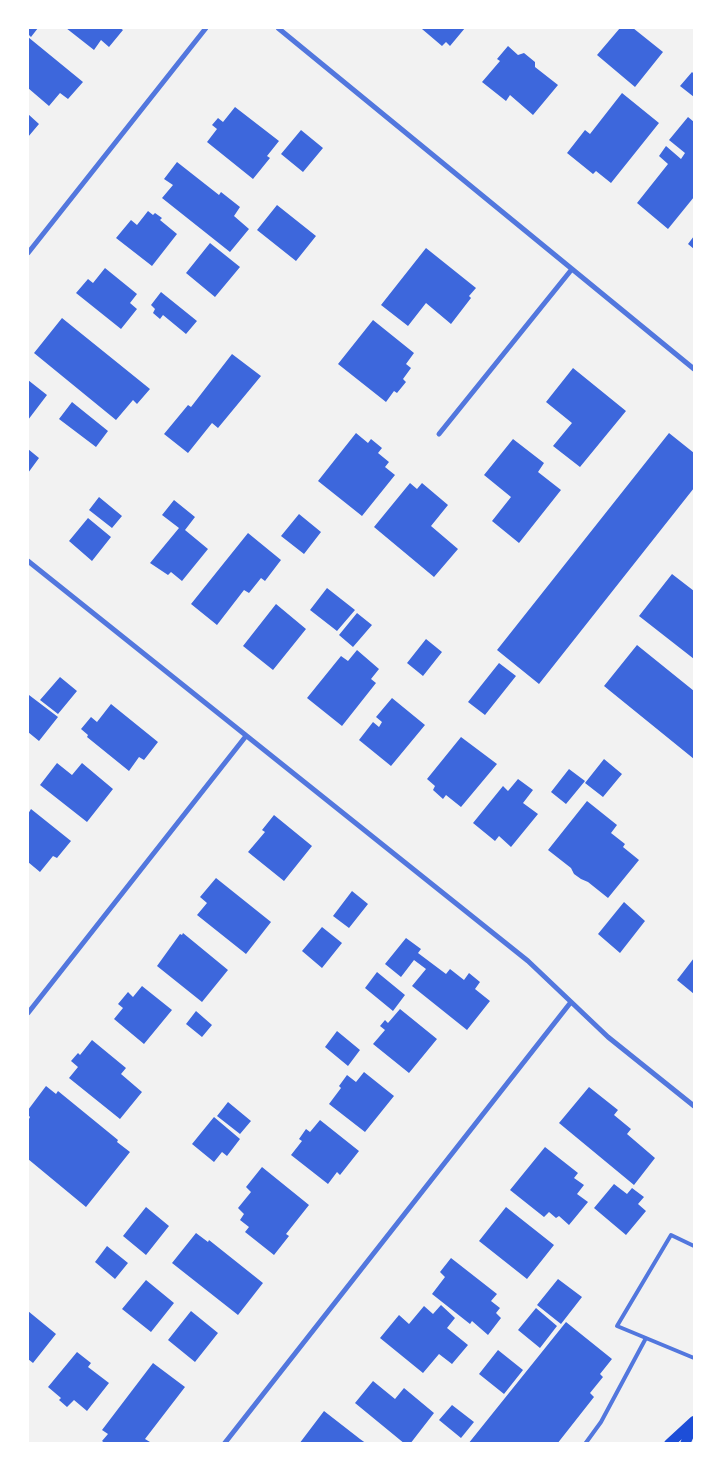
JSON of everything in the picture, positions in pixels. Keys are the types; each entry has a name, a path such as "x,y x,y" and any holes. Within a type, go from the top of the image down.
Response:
{"main road":[{"path":"669,1444 694,1422"},
{"path":"685,1444 694,1422"}],"street":[{"path":"28,254 206,28"},
{"path":"278,28 694,369"},
{"path":"439,434 572,268"},
{"path":"28,561 528,961 608,1037 694,1106"},
{"path":"28,1013 246,736"},
{"path":"224,1444 571,1002"}],"lane":[{"path":"694,1246 671,1235 617,1326 694,1358"},
{"path":"585,1444 601,1422 646,1338"}],"building":[{"path":"28,28 38,28 31,37 28,34"},
{"path":"66,28 120,28 123,30 109,47 101,40 94,50"},
{"path":"423,28 465,28 450,46 446,42 442,46"},
{"path":"620,28 633,28 663,52 635,87 597,55"},
{"path":"28,37 83,82 68,99 60,93 49,106 28,88"},
{"path":"508,46 518,55 524,53 535,62 535,67 558,85 533,115 510,95 506,101 482,82 500,61 497,59"},
{"path":"692,72 694,74 694,97 680,86"},
{"path":"622,93 659,123 611,183 596,171 593,174 567,153 585,130 590,134"},
{"path":"235,107 279,141 267,156 270,158 253,179 207,142 217,129 212,125 218,118 223,122"},
{"path":"28,114 39,124 28,137"},
{"path":"688,117 694,122 694,197 668,229 637,203 668,164 659,156 666,146 681,159 685,153 669,140"},
{"path":"301,130 323,148 303,172 281,154"},
{"path":"177,162 219,195 221,192 240,207 234,216 249,229 230,252 162,198 173,185 164,179"},
{"path":"277,205 316,236 296,261 257,230"},
{"path":"148,211 162,218 160,220 177,234 152,266 116,238 131,220 137,225"},
{"path":"694,236 694,249 688,244"},
{"path":"210,243 240,267 215,297 186,273"},
{"path":"426,248 476,288 469,296 471,298 451,324 426,303 408,326 381,305"},
{"path":"105,268 137,294 130,303 137,309 121,329 76,293 88,279 93,283"},
{"path":"161,292 197,321 186,334 163,315 160,319 153,313 155,309 151,305"},
{"path":"62,318 150,389 137,404 133,400 116,420 34,353"},
{"path":"373,320 414,353 406,364 411,368 403,379 406,382 397,393 394,391 386,402 338,364"},
{"path":"232,354 261,376 218,428 212,423 188,453 164,434 188,405 191,407"},
{"path":"573,368 626,411 580,467 553,446 572,423 546,402"},
{"path":"28,380 47,395 28,420"},
{"path":"72,402 108,431 96,447 59,419"},
{"path":"356,433 368,443 371,439 382,448 378,453 389,462 385,467 395,475 362,516 318,481"},
{"path":"669,433 694,453 694,488 539,684 497,650"},
{"path":"513,439 544,463 538,472 561,490 519,543 492,521 511,497 484,475"},
{"path":"28,449 39,458 28,473"},
{"path":"410,483 417,489 422,483 448,505 431,526 458,549 434,577 374,527"},
{"path":"99,497 122,516 112,528 89,510"},
{"path":"174,500 195,517 185,530 208,549 182,581 171,572 168,575 150,563 179,528 162,515"},
{"path":"299,514 321,532 304,554 281,536"},
{"path":"88,518 111,537 92,561 69,541"},
{"path":"248,533 281,560 265,581 261,578 249,593 244,590 217,625 191,604"},
{"path":"672,574 694,591 694,659 639,616"},
{"path":"327,588 355,610 337,631 310,610"},
{"path":"276,604 306,629 273,670 243,646"},
{"path":"357,613 372,625 353,647 339,635"},
{"path":"426,639 442,652 423,676 407,663"},
{"path":"637,645 694,691 694,759 604,686"},
{"path":"357,650 379,669 371,679 376,683 342,726 307,698 341,656 348,661"},
{"path":"499,663 516,676 485,715 468,702"},
{"path":"60,677 77,691 58,714 40,700"},
{"path":"29,695 58,717 39,741 28,732"},
{"path":"392,698 425,725 391,766 359,740 373,722 379,727 382,722 376,717"},
{"path":"111,704 158,742 144,760 139,757 129,771 87,737 88,735 81,729 91,717 97,722"},
{"path":"461,737 497,764 461,807 446,795 443,799 433,790 435,786 427,779"},
{"path":"604,759 622,774 603,797 585,783"},
{"path":"57,763 72,775 82,763 113,789 87,822 40,785"},
{"path":"569,769 585,781 566,804 551,792"},
{"path":"518,779 533,790 523,803 538,814 511,847 499,836 495,841 473,823 503,786 508,791"},
{"path":"587,801 617,825 611,833 625,844 623,847 639,860 608,898 588,882 574,874 571,868 548,850"},
{"path":"31,809 71,841 57,858 53,856 40,872 28,862 28,814"},
{"path":"274,815 312,846 284,881 248,852 265,832 262,830"},
{"path":"216,878 271,922 246,954 197,915 207,903 200,897"},
{"path":"352,891 368,904 349,928 333,916"},
{"path":"624,902 645,921 620,953 598,934"},
{"path":"322,927 342,943 322,968 302,951"},
{"path":"183,933 228,970 202,1002 157,966 180,934 182,935"},
{"path":"406,938 421,949 418,953 446,974 450,969 464,980 469,973 480,982 475,989 490,1001 467,1030 412,986 426,969 414,960 401,977 385,964"},
{"path":"694,958 694,994 677,980"},
{"path":"377,972 405,995 393,1011 365,988"},
{"path":"142,986 172,1010 144,1044 114,1019 123,1008 118,1004 128,992 133,997"},
{"path":"400,1009 437,1039 409,1073 373,1044 385,1030 380,1026 385,1020 388,1023"},
{"path":"196,1011 212,1025 202,1037 186,1024"},
{"path":"337,1031 360,1050 348,1066 325,1047"},
{"path":"92,1040 126,1068 121,1074 142,1092 120,1119 69,1078 78,1067 71,1061 78,1053 80,1055"},
{"path":"364,1072 394,1096 365,1132 329,1104 341,1088 339,1086 347,1075 356,1082"},
{"path":"46,1086 56,1094 58,1091 130,1152 86,1207 28,1159 28,1121 30,1117 28,1110"},
{"path":"589,1087 618,1110 614,1115 631,1129 627,1134 655,1158 634,1185 559,1123"},
{"path":"228,1102 251,1121 240,1134 217,1116"},
{"path":"214,1117 240,1139 227,1156 222,1152 214,1162 192,1144"},
{"path":"320,1120 359,1151 340,1175 337,1172 328,1184 291,1155 302,1141 299,1139 306,1129 310,1132"},
{"path":"545,1147 578,1173 574,1178 584,1185 577,1194 588,1202 569,1225 559,1216 556,1218 549,1212 544,1217 510,1190"},
{"path":"262,1167 309,1205 286,1234 289,1236 274,1255 245,1232 249,1227 240,1220 244,1214 238,1208 251,1192 246,1187"},
{"path":"614,1184 627,1194 632,1188 644,1197 638,1204 646,1211 626,1235 594,1208"},
{"path":"146,1207 169,1226 146,1255 123,1236"},
{"path":"506,1207 554,1245 527,1279 479,1241"},
{"path":"196,1233 208,1242 209,1240 263,1283 238,1315 172,1263"},
{"path":"107,1246 128,1263 115,1279 95,1262"},
{"path":"451,1258 497,1294 491,1301 500,1308 496,1313 501,1318 488,1335 472,1321 470,1324 432,1294 445,1277 440,1272"},
{"path":"558,1279 582,1297 561,1324 537,1305"},
{"path":"146,1280 174,1303 151,1332 122,1309"},
{"path":"441,1305 455,1318 447,1328 468,1345 452,1364 439,1354 423,1373 380,1338 399,1315 409,1324 424,1306 433,1314"},
{"path":"536,1308 557,1326 540,1348 518,1330"},
{"path":"28,1311 56,1334 33,1363 28,1359"},
{"path":"191,1311 218,1333 195,1362 168,1340"},
{"path":"566,1322 612,1359 600,1374 603,1377 590,1393 594,1397 557,1444 468,1444"},
{"path":"498,1350 523,1370 504,1394 479,1374"},
{"path":"77,1352 91,1363 88,1367 109,1383 87,1411 74,1400 67,1407 59,1400 61,1398 48,1387"},
{"path":"153,1363 185,1387 145,1439 150,1442 149,1444 106,1444 102,1441 108,1434 102,1430"},
{"path":"373,1381 395,1399 404,1388 434,1413 410,1444 405,1444 355,1403"},
{"path":"452,1405 474,1422 461,1438 439,1420"},
{"path":"324,1411 360,1439 367,1444 299,1444"}]}
